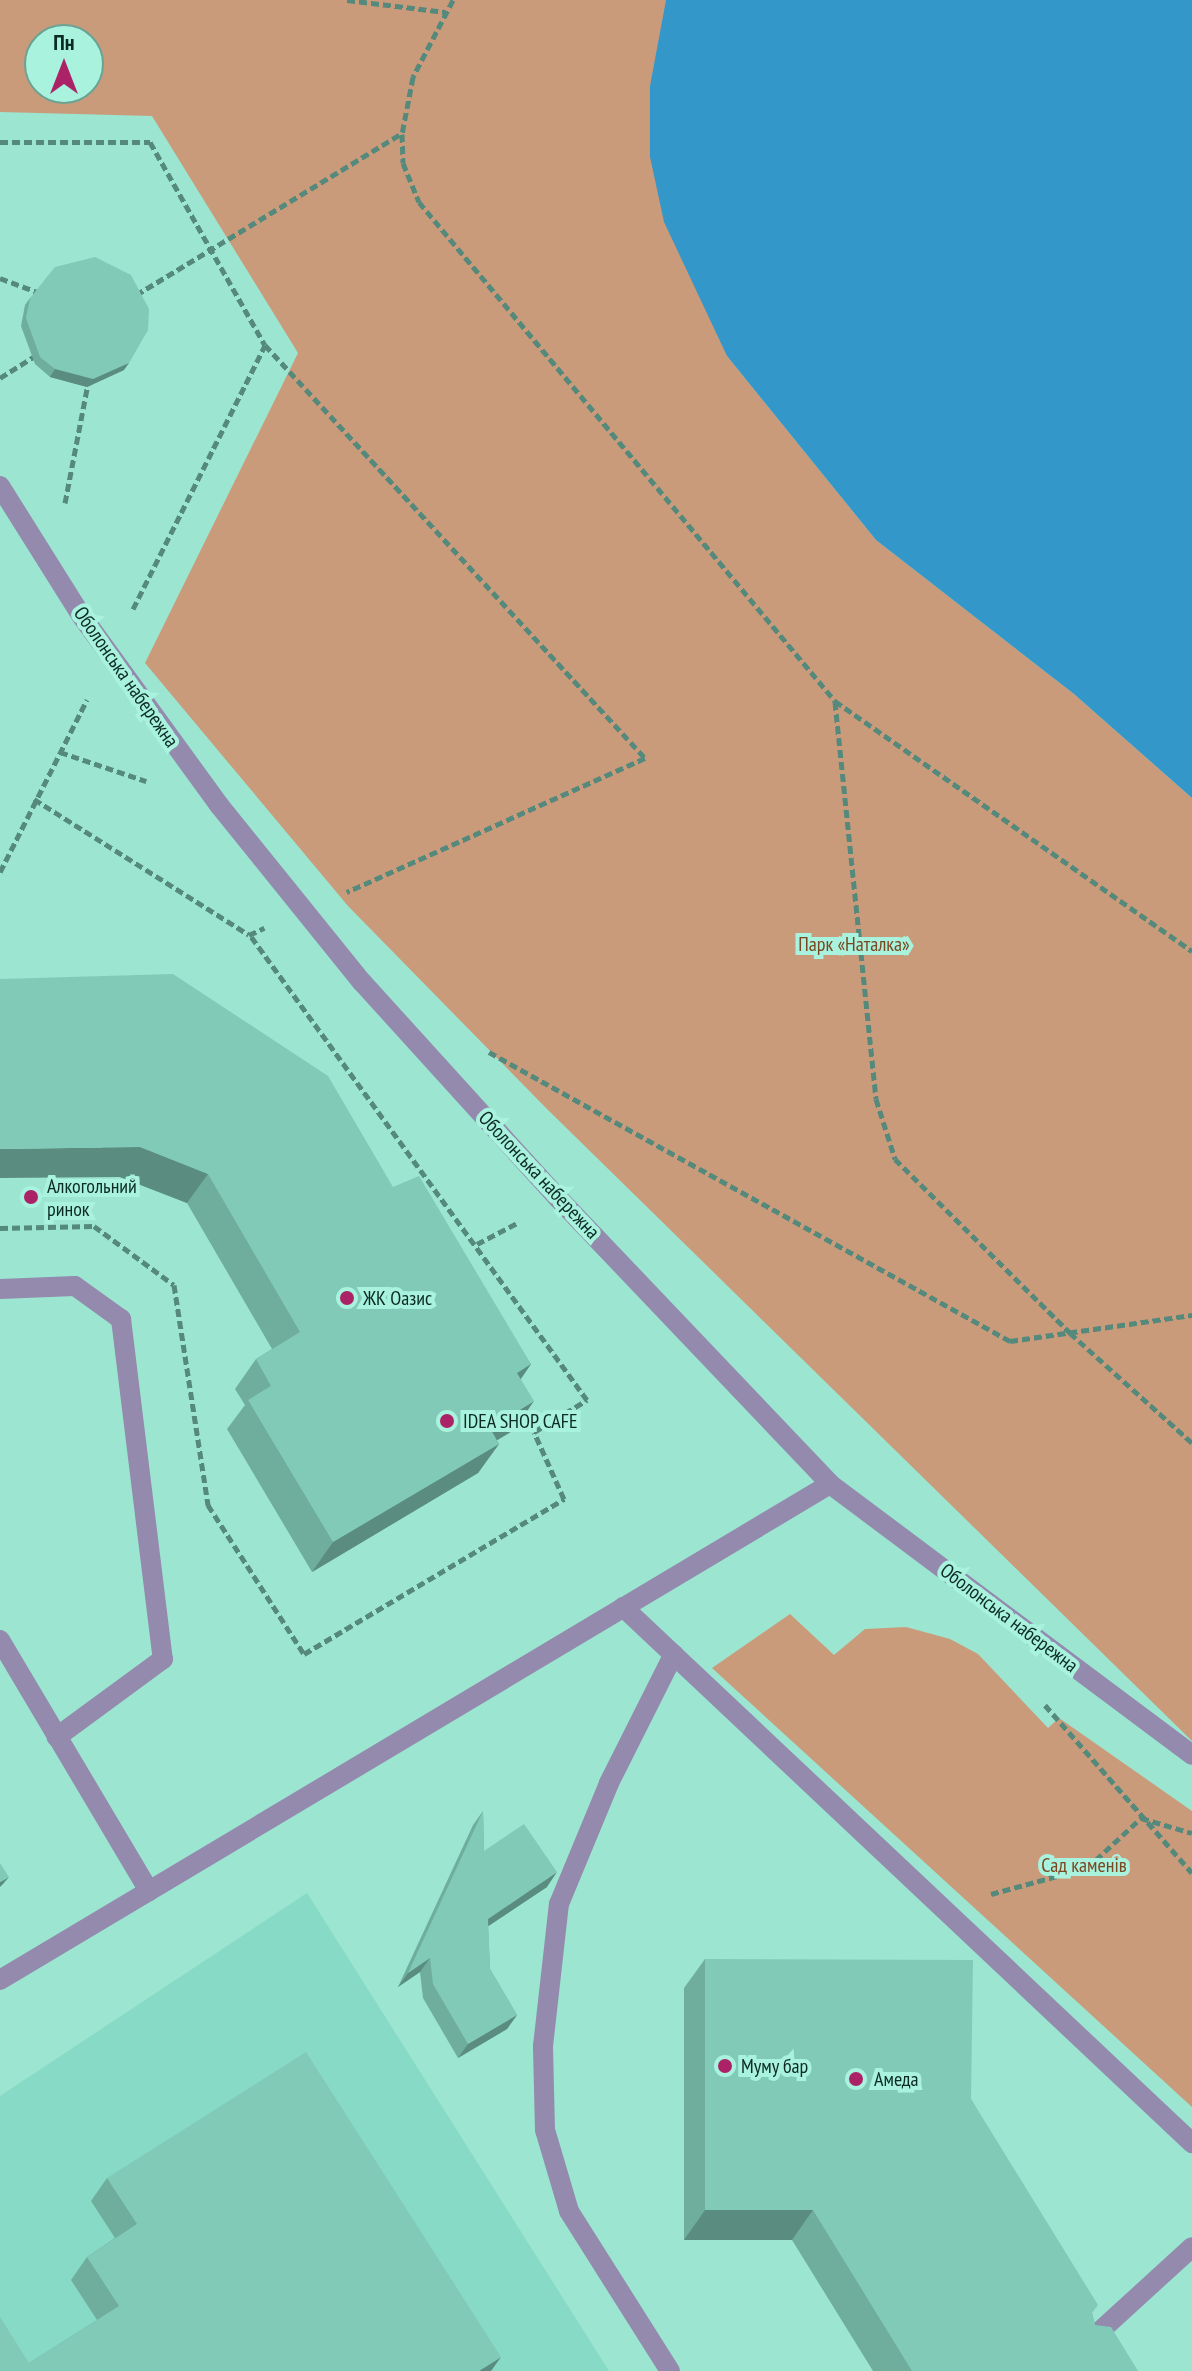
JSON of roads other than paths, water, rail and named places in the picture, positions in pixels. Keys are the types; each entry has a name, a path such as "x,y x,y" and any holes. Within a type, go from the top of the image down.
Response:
{"street":[{"name":"Оболонська набережна","path":"0,486 51,570 219,805 303,911 559,1199 830,1484 1192,1755"},
{"path":"0,1289 75,1286 121,1319 125,1350 163,1659 57,1737"},
{"path":"0,1980 830,1484"},
{"path":"623,1607 938,1908 1192,2143"},
{"path":"0,1640 149,1891"},
{"path":"670,2371 569,2211 545,2130 543,2046 559,1904 609,1783 674,1654"},
{"path":"1084,2346 1192,2247"}],"water":[{"path":"666,0 1192,0 1192,798 1074,694 876,540 727,356 664,222 650,157 650,86"}],"place":[{"name":"Алкогольний ринок","path":"31,1197"},
{"name":"ЖК Оазис","path":"347,1298"},
{"name":"IDEA SHOP CAFE","path":"447,1421"},
{"name":"Муму бар","path":"725,2066"},
{"name":"Амеда","path":"856,2079"}],"park label":[{"name":"Парк «Наталка»","path":"854,944"},
{"name":"Сад каменів","path":"1084,1865"}]}
